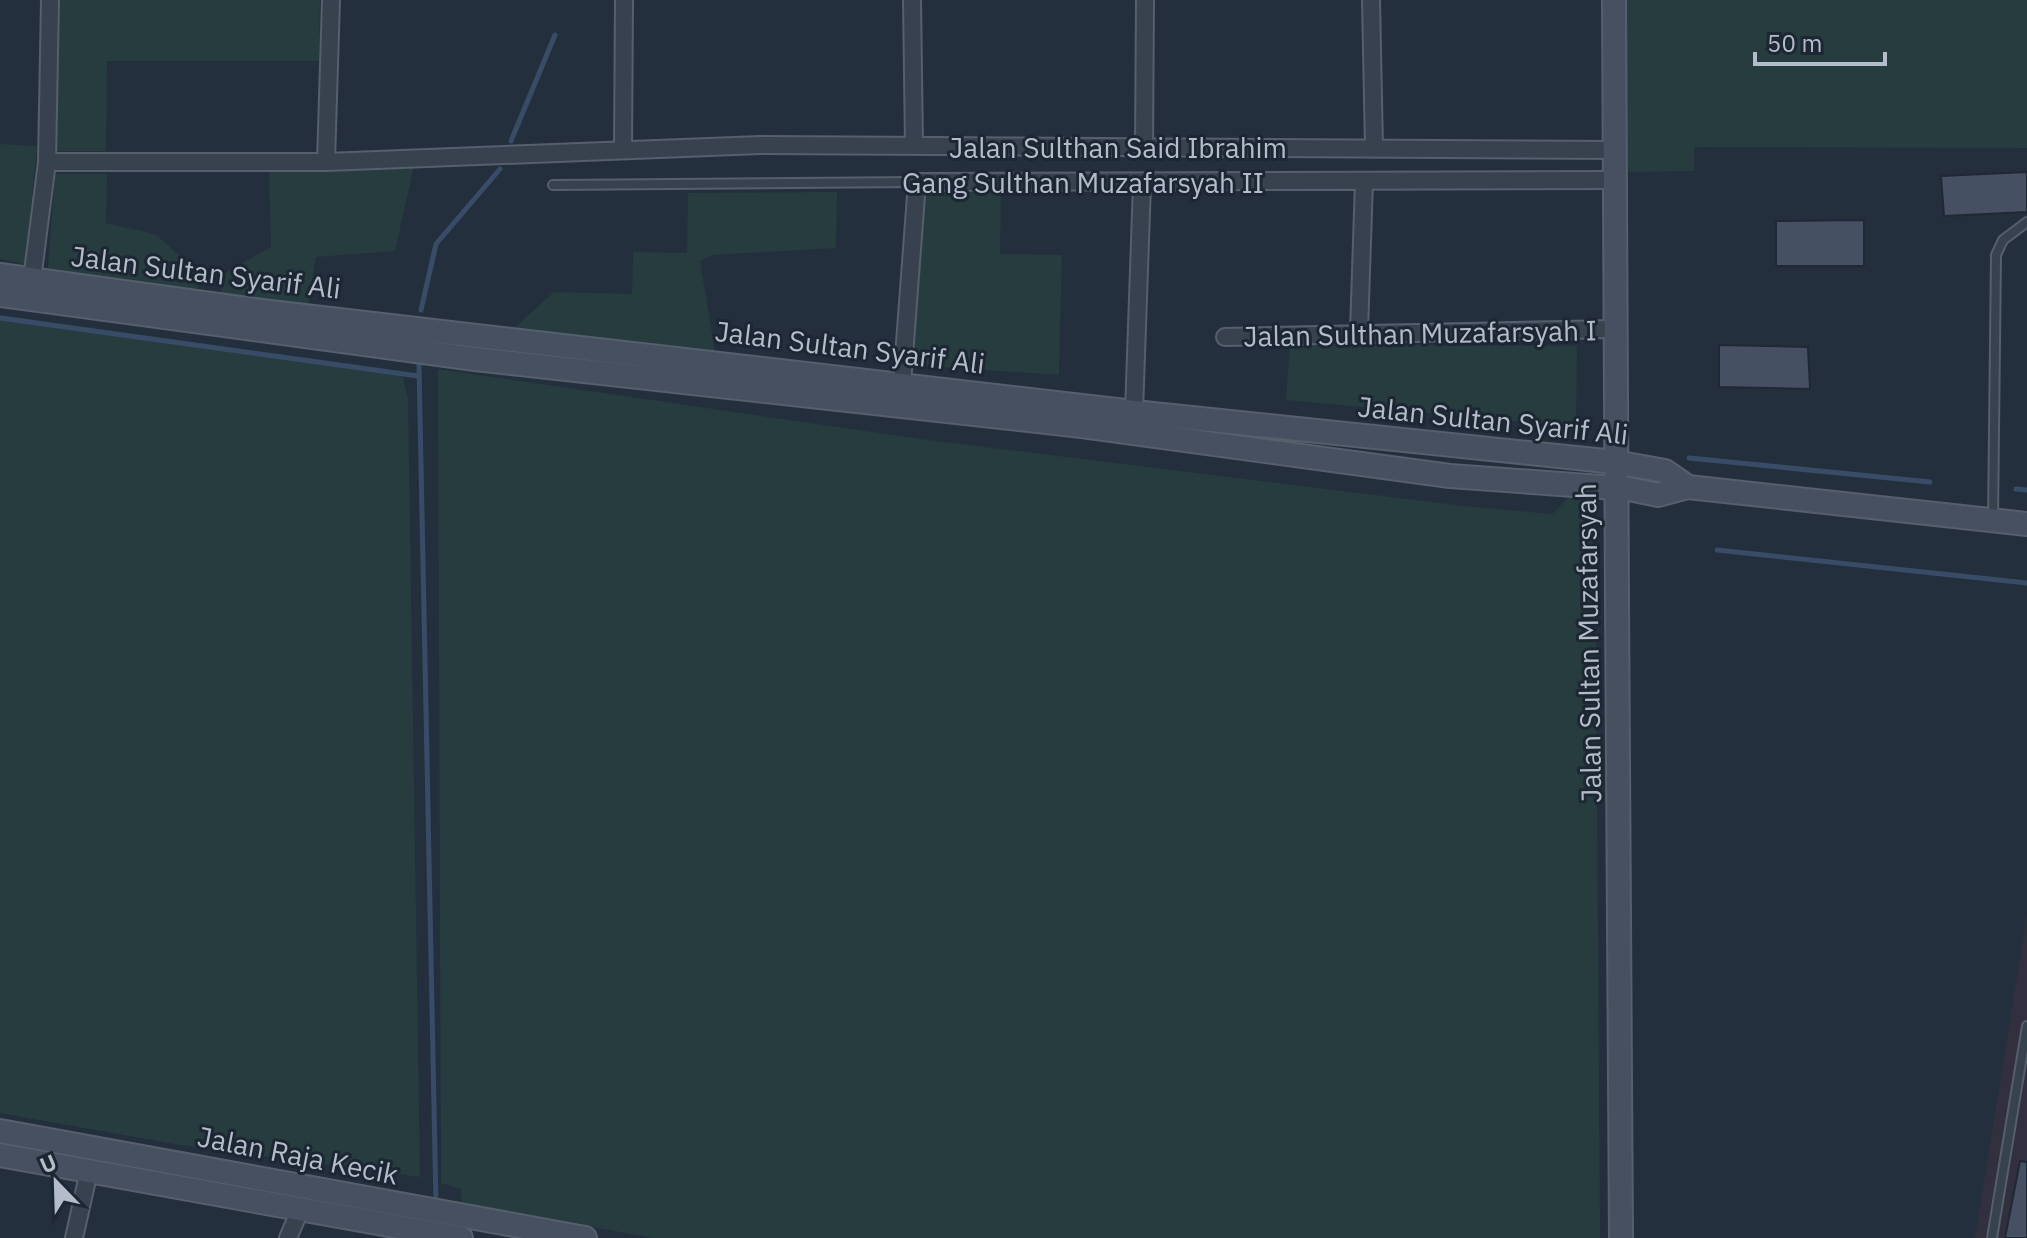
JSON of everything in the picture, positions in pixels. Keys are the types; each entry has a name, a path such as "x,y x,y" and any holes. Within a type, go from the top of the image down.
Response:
{"street":[{"path":"32,280 47,162 50,0"},
{"path":"326,162 331,0"},
{"path":"623,150 624,0"},
{"path":"912,0 914,145"},
{"path":"1144,148 1145,0"},
{"path":"1371,0 1374,147"},
{"name":"Jalan Sultan Muzafarsyah","path":"1614,0 1614,489 1621,832 1621,1238"},
{"name":"Jalan Sulthan Said Ibrahim","path":"47,162 326,162 760,145 1613,150"},
{"name":"Gang Sulthan Muzafarsyah II","path":"917,182 1142,184 1614,180"},
{"path":"1359,332 1364,181"},
{"path":"902,383 917,182"},
{"path":"1134,412 1142,184"},
{"name":"Jalan Sultan Syarif Ali","path":"0,275 270,312 1134,412 1615,462 1665,471 1688,487"},
{"name":"Jalan Sultan Syarif Ali","path":"0,295 475,359 1082,426 1450,476 1658,495 1688,487 2027,524"},
{"name":"Jalan Sulthan Muzafarsyah I","path":"1225,337 1615,329"},
{"path":"475,359 478,334"},
{"name":"Jalan Raja Kecik","path":"0,1131 142,1156 386,1213 461,1238"},
{"name":"Jalan Raja Kecik","path":"0,1155 300,1210 481,1219 585,1238"},
{"path":"138,1178 142,1156"},
{"path":"74,1238 89,1171"},
{"path":"288,1238 300,1210"}],"lane":[{"name":"Gang Sulthan Muzafarsyah II","path":"553,185 917,182"},
{"path":"1993,521 1996,255 2003,240 2027,222"},
{"path":"1992,1238 2027,1026"}],"shaded area":[{"path":"2027,915 2027,1238 1975,1238"}],"green space":[{"path":"57,0 320,0 319,61 107,61 106,151 56,151"},
{"path":"1626,0 2027,0 2027,148 1694,147 1694,171 1627,172"},
{"path":"0,144 37,146 25,264 0,259"},
{"path":"414,166 395,251 316,257 308,307 220,298 223,274 271,247 269,171"},
{"path":"55,174 107,174 106,223 155,234 200,274 197,295 48,269"},
{"path":"923,191 1001,191 1000,254 1062,255 1059,375 913,365"},
{"path":"837,192 836,248 713,255 700,261 715,352 512,330 554,292 632,294 633,252 687,253 688,193"},
{"path":"0,315 388,369 403,378 408,399 420,1177 174,1144 0,1113"},
{"path":"1290,344 1577,346 1576,427 1286,400"},
{"path":"438,369 920,439 1464,506 1552,514 1569,497 1595,498 1600,1238 653,1238 462,1203 461,1189 441,1183"}],"building":[{"path":"2027,172 2027,212 1944,216 1941,176"},
{"path":"1864,220 1864,266 1776,266 1776,221"},
{"path":"1719,345 1808,347 1810,389 1719,387"},
{"path":"2020,1161 2027,1162 2027,1238 2005,1238"}],"waterway":[{"path":"511,141 555,35"},
{"path":"421,310 436,244 500,169"},
{"path":"0,318 418,376"},
{"path":"419,365 436,1205"},
{"path":"1689,458 1930,482"},
{"path":"2016,489 2027,490"},
{"path":"1717,550 2027,583"}]}
